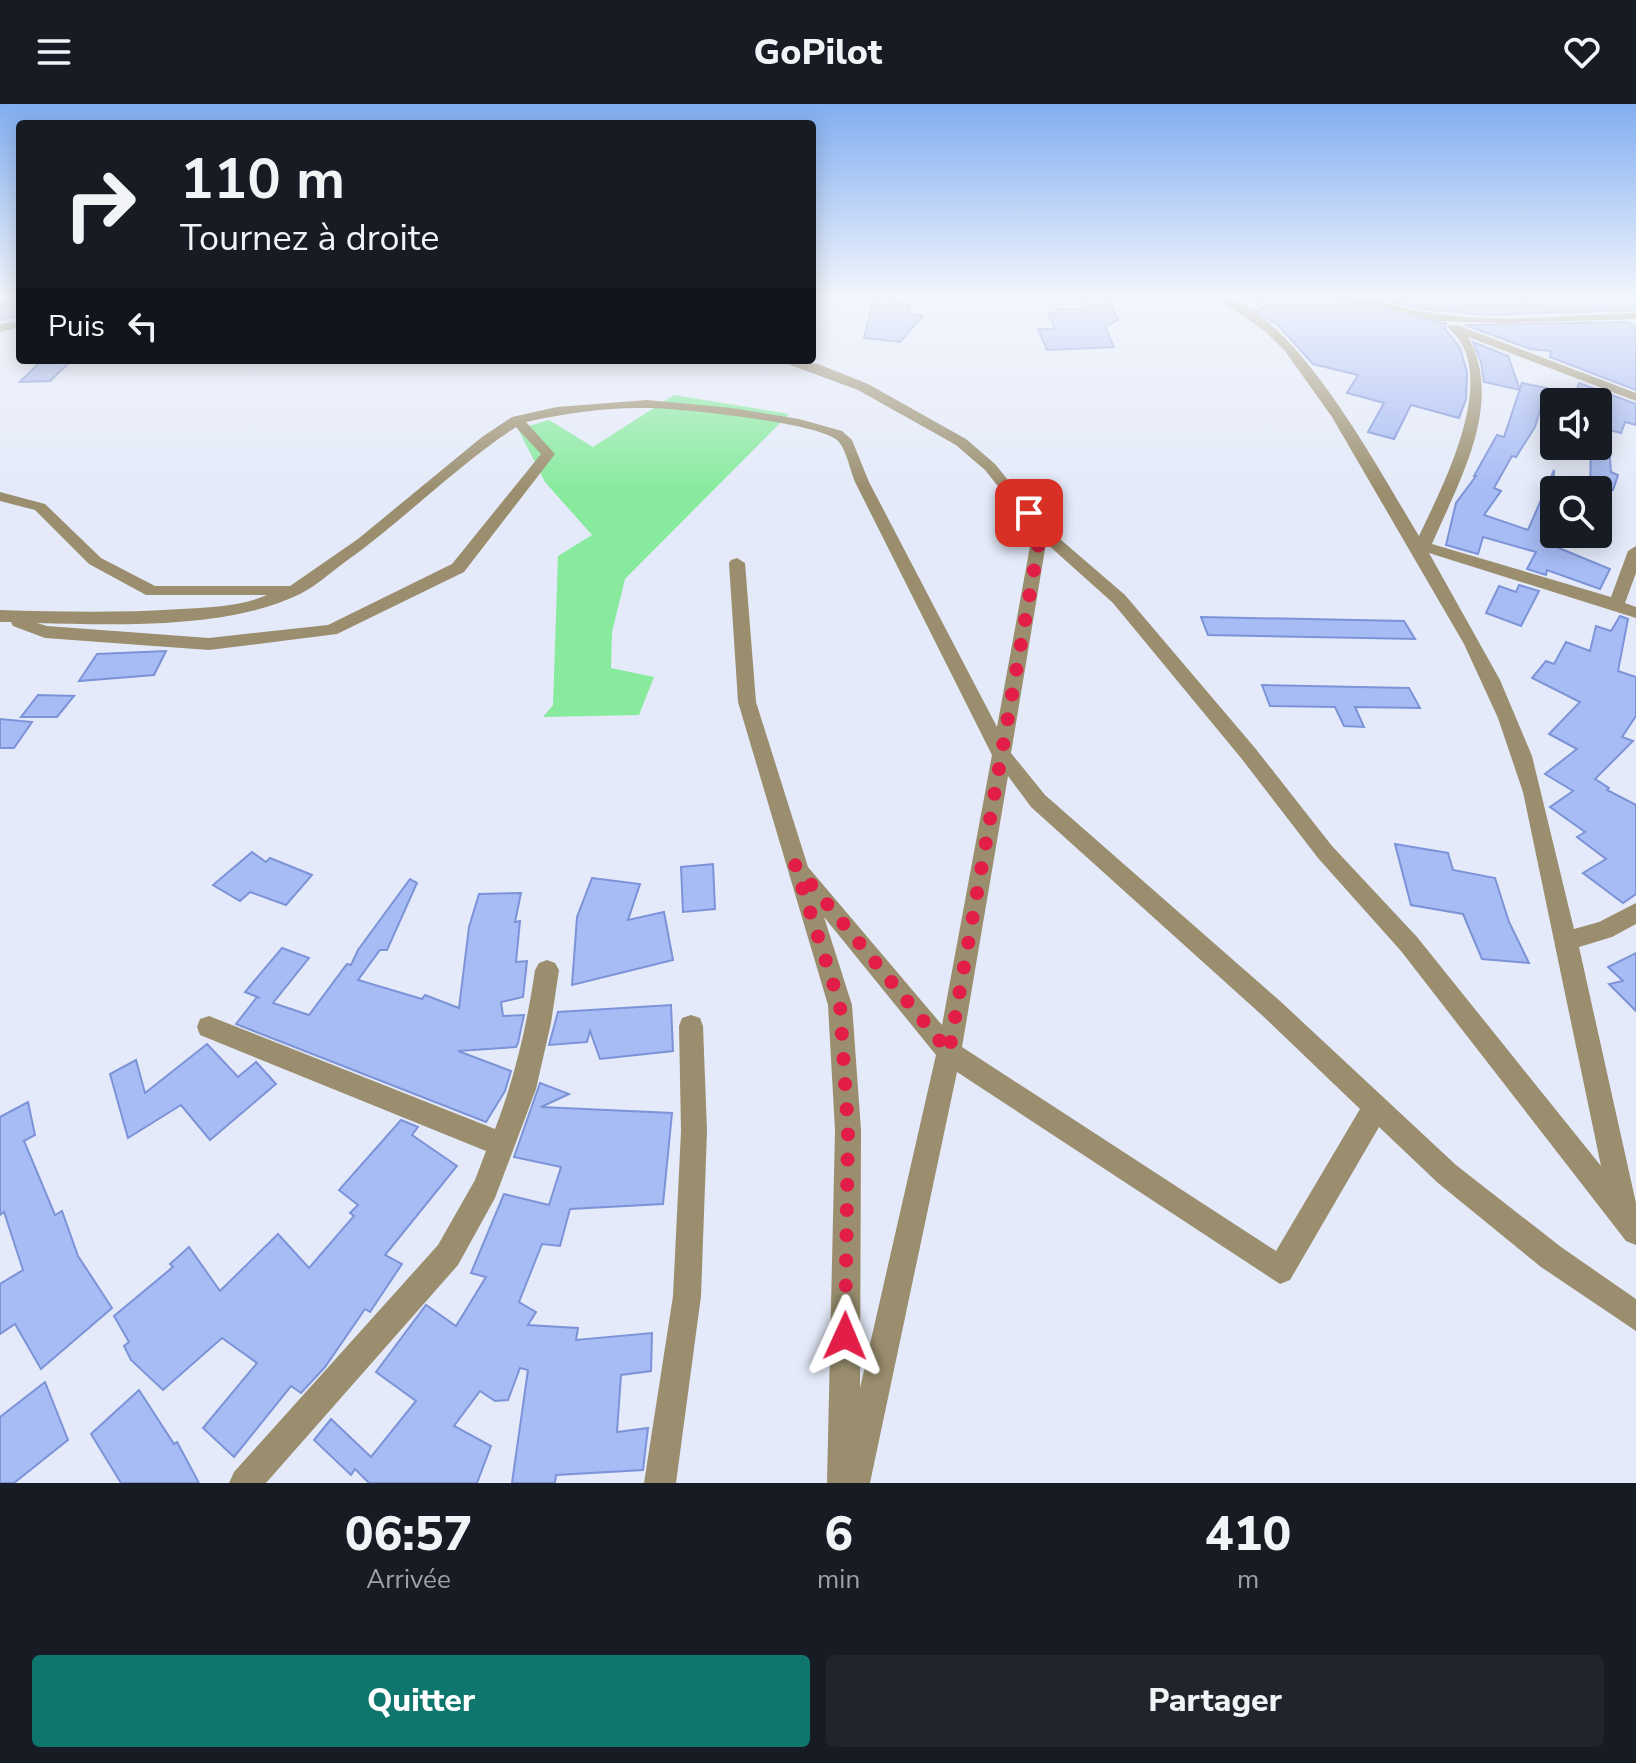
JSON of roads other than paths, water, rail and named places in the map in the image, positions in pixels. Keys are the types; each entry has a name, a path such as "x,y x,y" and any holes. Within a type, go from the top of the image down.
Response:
{"street":[{"path":"1302,361 1313,373 1422,549 1480,660 1522,756 1630,1223"},
{"path":"1422,549 1445,496 1475,411 1477,381 1474,361"},
{"path":"1542,361 1636,397"},
{"path":"801,364 863,387 961,442 990,467 1041,530 1119,599 1248,753 1325,852 1409,944 1630,1223"},
{"path":"2,616 92,619 230,611 264,603 297,589 363,542 487,440 517,420 557,411 647,404 732,412 799,423 837,434 845,440 862,482 1000,752 1038,801 1459,1184 1551,1257 1636,1316"},
{"path":"2,616 45,632 209,644 331,630 458,568 548,454 517,420"},
{"path":"0,496 40,507 95,561 152,591 297,589"},
{"path":"854,1483 949,1052 1041,530"},
{"path":"1422,549 1636,613"},
{"path":"1616,605 1636,551"},
{"path":"737,563 747,702 840,1005 848,1130 843,1483"},
{"path":"795,865 949,1052 1280,1270 1376,1107"},
{"path":"1566,941 1604,930 1636,913"},
{"path":"245,1483 448,1255 485,1188 503,1145 533,1050 547,970"},
{"path":"660,1483 687,1296 694,1131 691,1026"},
{"path":"209,1027 503,1145"}]}
